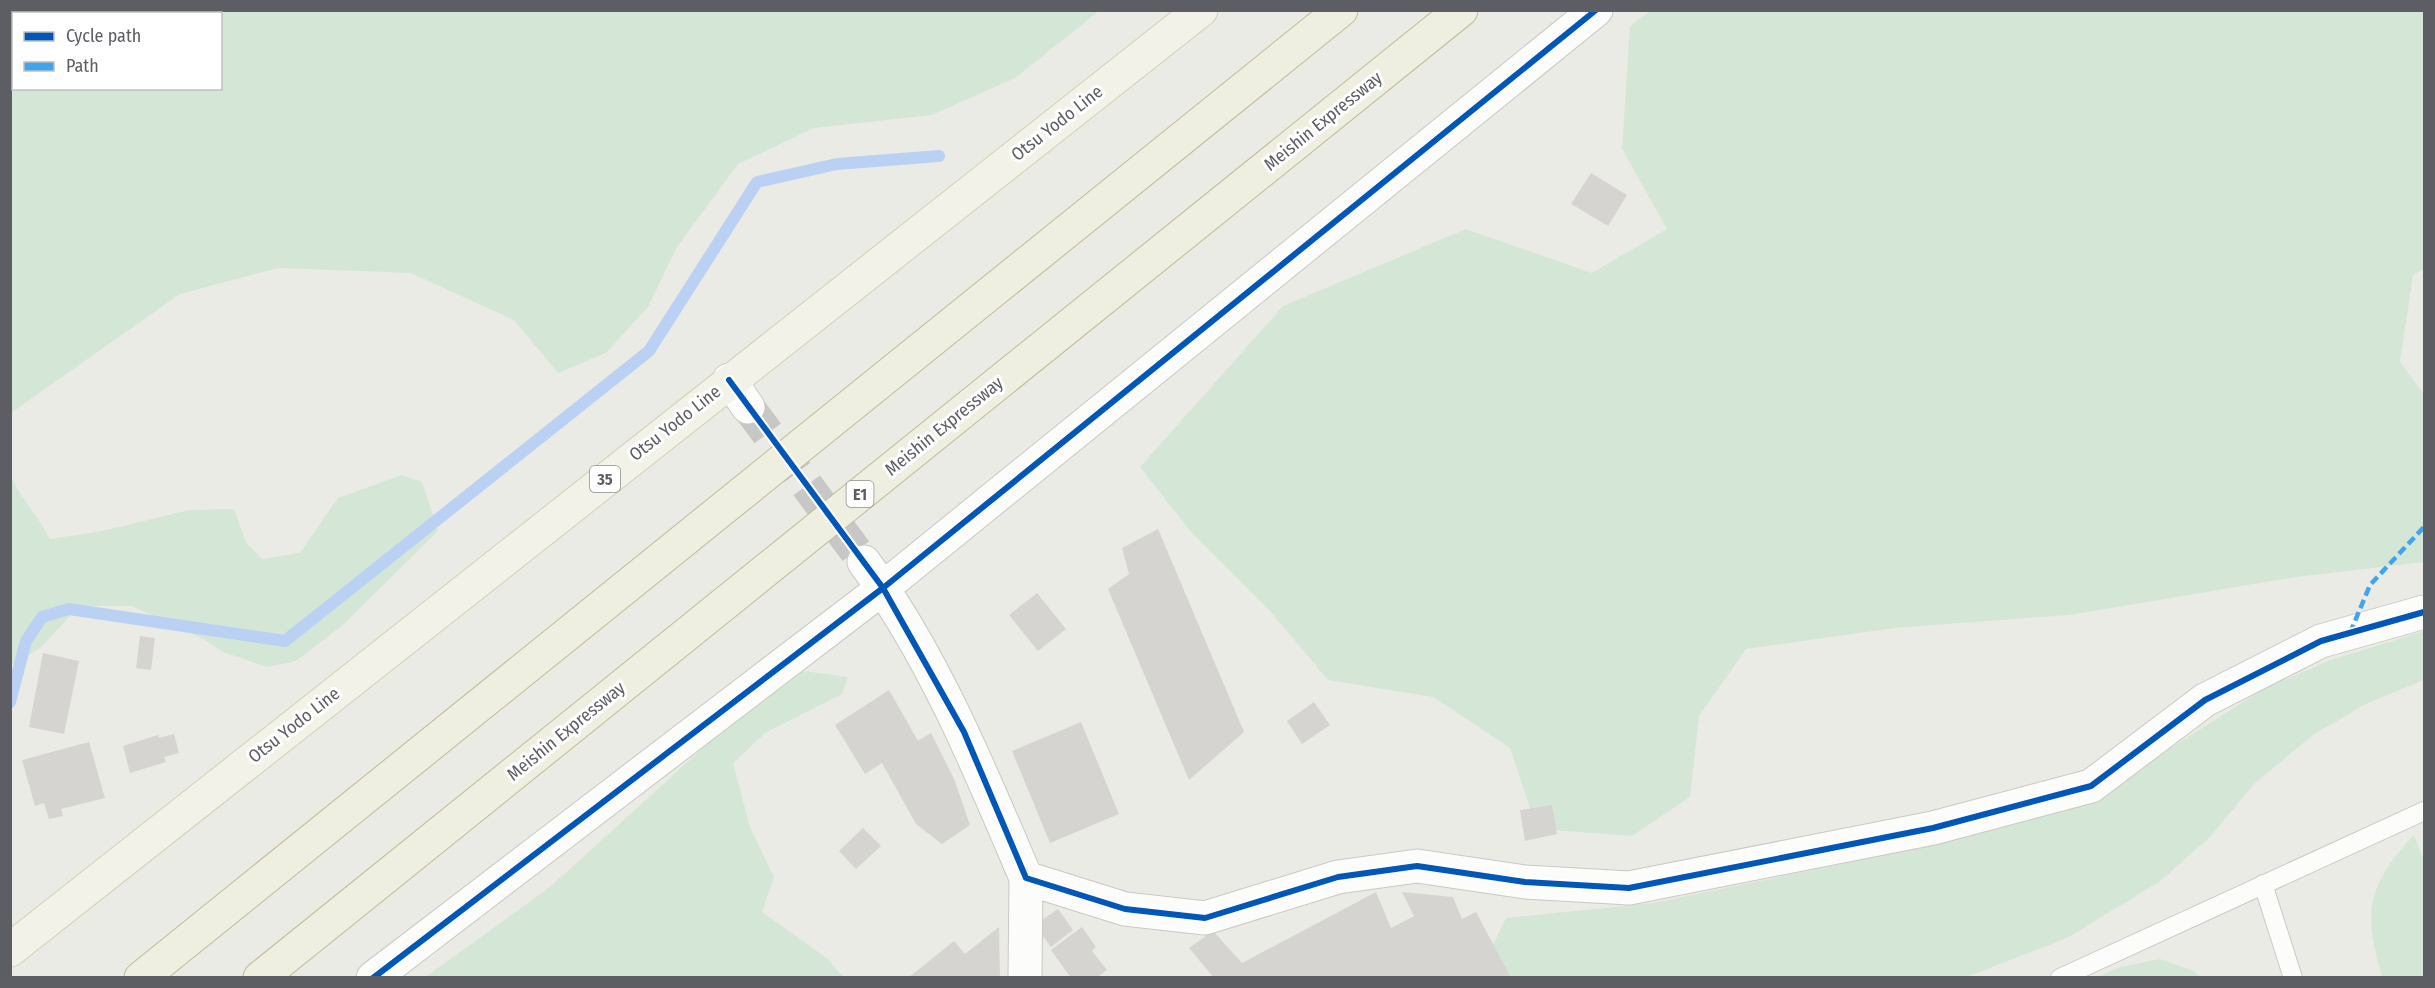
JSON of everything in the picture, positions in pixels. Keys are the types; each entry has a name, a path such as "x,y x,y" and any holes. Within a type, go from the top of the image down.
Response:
{"highway":[{"path":"141,978 1341,10"},
{"name":"Meishin Expressway","path":"260,978 1461,10"}],"main road":[{"name":"Otsu Yodo Line","path":"10,950 729,380 1201,10"}],"street":[{"path":"373,978 883,588 1596,10"},
{"path":"729,380 748,407"},
{"path":"864,562 883,588 964,732 1026,878 1025,978"},
{"path":"1026,878 1125,909 1205,918 1338,877 1417,866 1524,882 1629,888 1641,886 1933,828 2091,786 2205,700 2321,641 2424,612"}],"lane":[{"path":"2060,978 2424,811"},
{"path":"2263,884 2293,978"}],"green space":[{"path":"11,10 1099,10 1015,78 932,115 814,128 738,164 677,247 648,307 606,353 558,373 514,320 411,273 278,268 180,294 11,413"},
{"path":"1650,11 2424,11 2424,269 2413,275 2400,362 2424,394 2424,562 2296,577 2069,615 1895,628 1746,649 1699,716 1690,797 1632,836 1537,829 1510,748 1433,697 1328,680 1270,611 1191,532 1140,467 1283,306 1466,229 1592,273 1667,229 1622,149 1630,26"},
{"path":"402,475 422,482 438,531 343,625 296,661 267,667 223,652 205,640 132,606 80,606 40,648 11,665 11,476 50,539 102,531 189,510 234,509 246,542 262,559 300,553 338,498"},
{"path":"2424,631 2424,680 2364,705 2313,735 2254,784 2210,837 2159,882 2067,938 1967,977 1502,977 1490,951 1506,918 1653,903 1875,857 2013,825 2079,806 2262,690 2328,661"},
{"path":"804,671 848,677 842,694 765,733 733,763 750,827 774,877 762,912 828,959 843,977 424,978 550,887 715,737"},
{"path":"2414,835 2424,860 2424,977 2382,977 2372,934 2373,901 2386,870"},
{"path":"2160,959 2191,970 2201,977 2097,977 2120,967"}],"building":[{"path":"1591,173 1627,195 1608,226 1571,204"},
{"path":"1158,529 1244,732 1189,780 1108,589 1129,574 1122,548"},
{"path":"1037,593 1066,629 1038,651 1009,615"},
{"path":"140,636 155,638 151,670 136,668"},
{"path":"43,653 79,661 64,734 29,727"},
{"path":"889,690 918,741 931,733 954,779 970,825 942,844 916,824 882,763 865,774 835,725"},
{"path":"1314,702 1330,725 1302,744 1287,721"},
{"path":"1081,722 1119,814 1050,843 1012,751"},
{"path":"174,734 179,753 164,757 166,762 130,773 123,746 158,735 159,738"},
{"path":"89,742 105,798 61,809 63,816 49,819 44,803 35,806 22,760"},
{"path":"1552,805 1557,834 1525,841 1520,810"},
{"path":"863,828 881,846 856,869 839,851"},
{"path":"1376,892 1391,928 1414,916 1402,892 1453,897 1462,919 1476,912 1511,978 1214,978 1189,948 1213,931 1242,963"},
{"path":"1058,909 1073,930 1051,947 1035,925"},
{"path":"999,927 1000,978 908,978 954,941 965,954"},
{"path":"1082,927 1096,947 1092,951 1107,970 1096,978 1071,978 1051,950"}],"waterway":[{"path":"10,702 26,641 42,617 69,609 285,641 649,351 757,182 837,164 939,156"}],"tunnel":[{"path":"748,407 864,562"}],"marked path":[{"path":"2350,633 2370,585 2424,527"}],"cycle path":[{"path":"373,978 883,588 1596,10"},
{"path":"729,380 883,588 964,732 1026,878 1125,909 1205,918 1338,877 1417,866 1525,882 1629,888 1933,828 2091,786 2205,700 2321,641 2424,612"}]}
